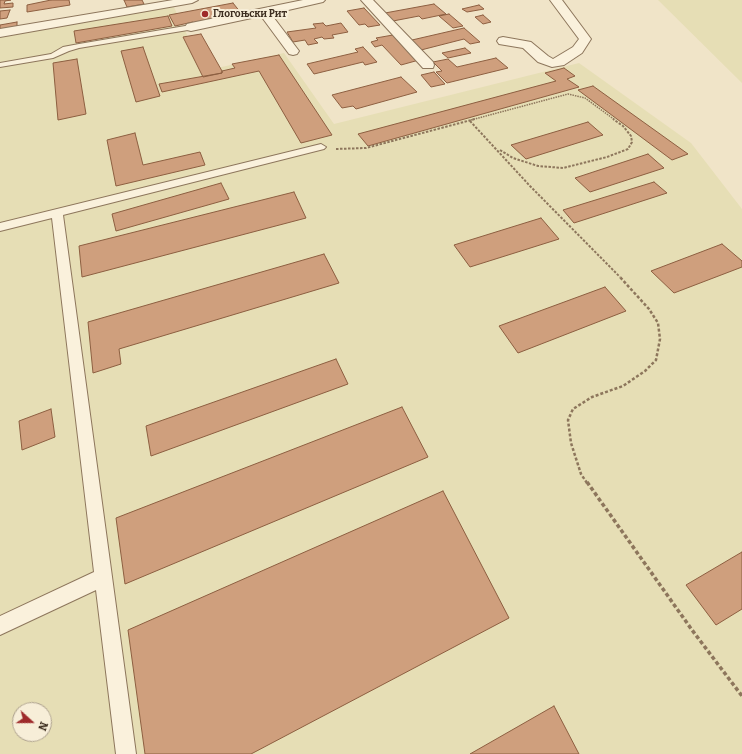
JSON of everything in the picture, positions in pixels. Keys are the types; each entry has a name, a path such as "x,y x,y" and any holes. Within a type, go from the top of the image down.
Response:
{"street":[{"path":"106,0 110,14"},
{"path":"0,33 192,0"},
{"path":"191,27 319,0"},
{"path":"367,0 428,64"},
{"path":"503,41 527,45 543,60 552,63 559,62 578,50 585,39 556,0"},
{"path":"263,11 293,52"}],"lane":[{"path":"0,65 53,56 66,49 79,46 191,27"},
{"path":"0,227 321,147"},
{"path":"57,213 126,754"},
{"path":"0,626 104,577"}],"path":[{"path":"321,147 336,149 366,148 470,121 536,101 568,94 585,98 622,126 631,136 632,142 628,149 607,157 563,168 538,166 513,158 497,149"},
{"path":"470,121 530,186 617,273 649,309 658,323 660,339 656,360 645,371 623,386 592,397 573,408 568,420 571,443 581,474 692,630 742,696"}],"shaded area":[{"path":"658,0 742,0 742,83"},
{"path":"172,3 204,71 284,53 334,124 579,63 691,143 742,209 742,754 0,754 0,33"}],"building":[{"path":"0,0 11,0 5,1 4,4 13,3 13,7 0,8"},
{"path":"51,0 69,0 70,5 27,12 27,5"},
{"path":"124,0 142,0 144,4 127,7"},
{"name":"Глогоњски Рит","path":"233,3 241,13 225,16 227,19 216,21 214,18 208,19 210,23 195,26 193,22 175,26 169,15"},
{"path":"434,4 446,14 422,19 419,16 393,21 385,13"},
{"path":"479,5 484,9 467,12 462,9"},
{"path":"364,8 380,25 368,27 365,24 359,25 347,11"},
{"path":"10,10 7,18 0,19 0,11"},
{"path":"449,14 463,26 453,28 439,16"},
{"path":"483,15 491,22 483,24 475,17"},
{"path":"168,16 172,26 76,43 74,31"},
{"path":"17,22 17,28 0,30 0,25"},
{"path":"323,23 326,26 341,23 348,32 332,35 334,38 324,39 322,37 314,39 318,43 308,45 305,40 293,42 287,32 316,28 313,24"},
{"path":"464,28 480,42 470,44 464,39 421,50 412,40"},
{"path":"201,34 222,73 203,77 183,37"},
{"path":"393,35 419,60 401,65 382,45 375,47 371,42 378,40 376,38"},
{"path":"143,47 160,96 136,102 121,51"},
{"path":"363,47 377,62 365,65 363,62 314,74 307,64 358,52 355,49"},
{"path":"465,48 471,53 448,58 442,53"},
{"path":"279,55 332,135 301,143 259,71 162,92 159,84 222,73 222,71 235,68 232,64"},
{"path":"496,58 508,68 447,83 436,72 442,71 433,62 448,59 457,67"},
{"path":"77,59 86,114 58,120 53,63"},
{"path":"564,68 575,76 567,79 579,87 368,146 358,134 556,81 545,73"},
{"path":"434,72 445,84 431,87 421,75"},
{"path":"401,77 417,92 356,109 353,106 342,108 332,95"},
{"path":"593,86 688,154 672,160 578,90"},
{"path":"588,122 603,135 526,159 511,145"},
{"path":"135,133 143,165 200,152 205,165 116,186 107,140"},
{"path":"648,154 664,168 590,192 575,178"},
{"path":"654,182 667,193 574,223 563,210"},
{"path":"221,183 229,199 116,231 112,214"},
{"path":"294,192 306,218 82,277 79,246"},
{"path":"541,218 559,239 470,267 454,245"},
{"path":"722,244 742,261 742,267 674,293 651,271"},
{"path":"324,254 339,283 119,349 121,364 93,373 88,322"},
{"path":"605,287 626,311 518,353 499,326"},
{"path":"336,359 348,384 151,456 146,426"},
{"path":"402,407 428,457 125,584 116,518"},
{"path":"51,409 55,437 22,450 19,421"},
{"path":"443,491 509,618 251,754 145,754 128,630"},
{"path":"742,552 742,609 716,625 686,585"},
{"path":"554,706 579,754 470,754"}],"place":[{"name":"Глогоњски Рит","path":"205,14"}]}
